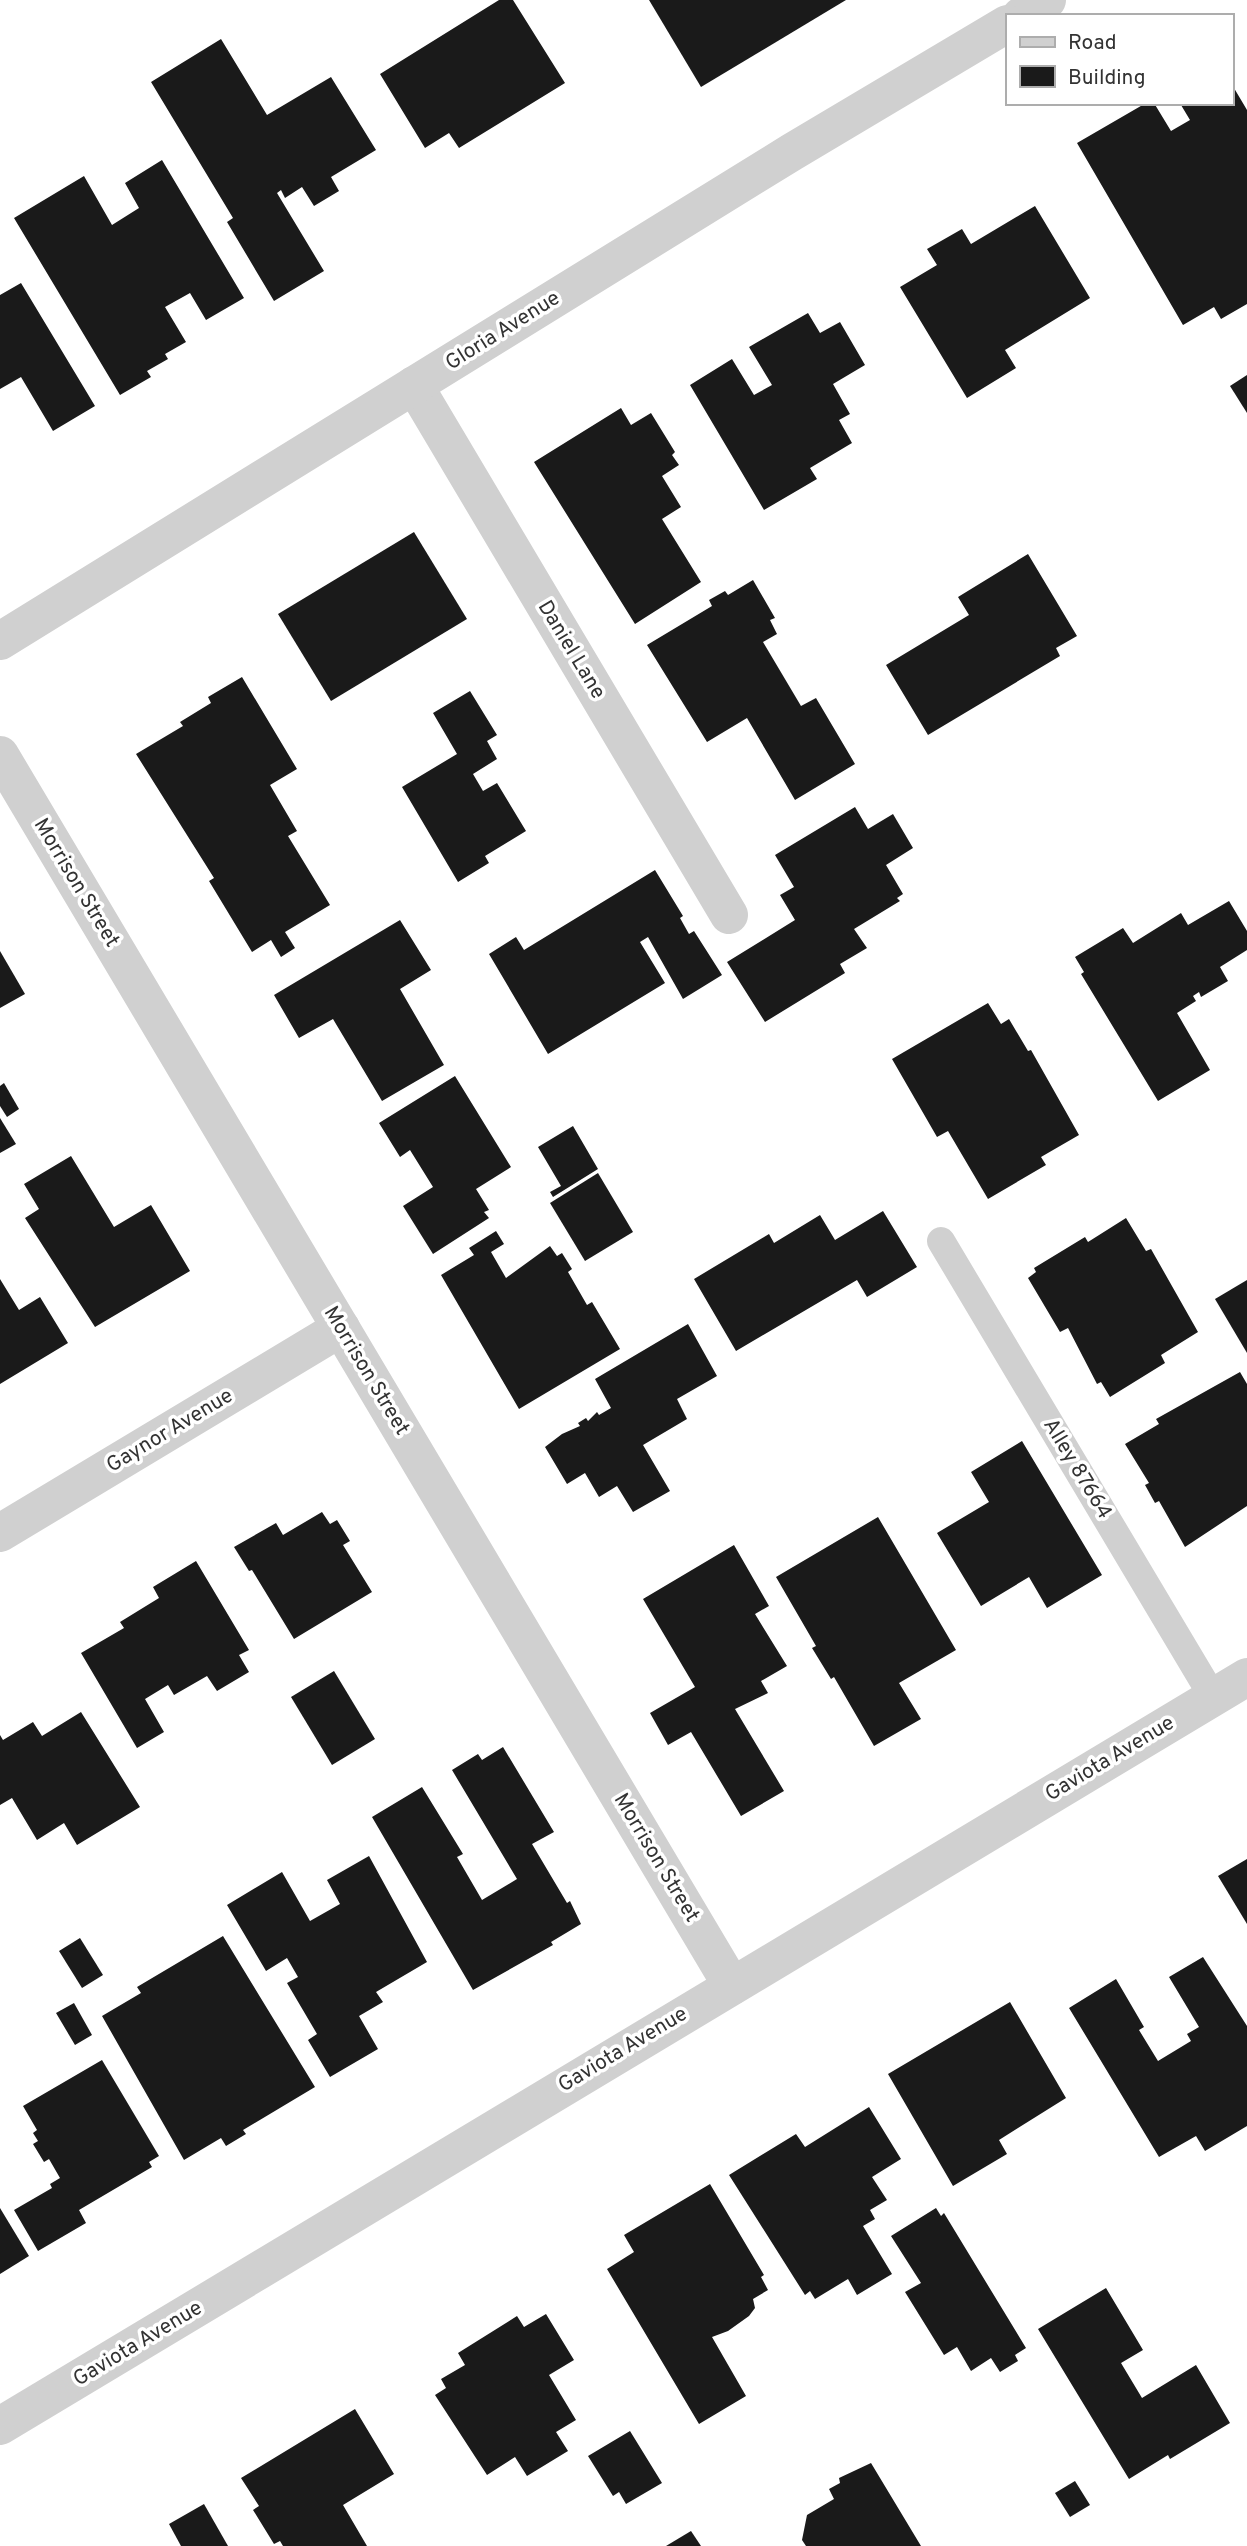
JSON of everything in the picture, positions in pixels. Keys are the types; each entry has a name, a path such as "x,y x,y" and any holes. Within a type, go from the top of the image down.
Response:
{"street":[{"name":"Gloria Avenue","path":"0,641 1006,22"},
{"name":"Daniel Lane","path":"414,385 729,915"},
{"name":"Morrison Street","path":"0,755 732,1986"},
{"name":"Gaynor Avenue","path":"0,1533 341,1328"},
{"name":"Gaviota Avenue","path":"0,2426 1247,1677"}],"lane":[{"name":"Alley 87664","path":"941,1241 1213,1697"}],"building":[{"path":"499,0 513,0 565,83 459,148 449,133 425,148 380,74"},
{"path":"649,0 846,0 701,87"},
{"path":"221,39 267,115 331,77 376,150 331,177 339,191 314,206 302,187 285,198 281,190 277,193 324,271 274,301 227,222 233,218 151,82"},
{"path":"1233,86 1247,110 1247,304 1221,319 1214,307 1183,325 1077,143 1143,105 1155,105 1171,131 1190,120 1181,105 1233,105"},
{"path":"162,160 244,298 206,320 190,293 165,307 186,342 165,354 168,359 147,371 151,377 120,395 14,218 84,176 112,225 139,208 125,183"},
{"path":"1035,206 1090,298 1005,350 1016,368 967,398 900,287 937,265 927,249 962,229 971,244"},
{"path":"21,283 95,406 53,431 21,377 0,389 0,295"},
{"path":"808,313 820,333 840,322 865,365 833,384 850,414 839,420 852,443 810,468 817,479 764,510 690,385 732,359 754,395 772,385 749,347"},
{"path":"1247,375 1247,413 1230,386"},
{"path":"621,408 631,425 651,413 675,452 672,455 679,465 662,476 681,507 662,519 701,582 635,624 534,462"},
{"path":"414,532 467,619 331,701 278,614"},
{"path":"1028,554 1077,636 1056,648 1060,656 928,735 886,665 969,615 958,597"},
{"path":"753,580 775,618 770,620 777,634 763,642 801,706 816,698 855,764 795,800 747,718 707,742 647,645 712,606 709,600 725,591 728,595"},
{"path":"242,677 297,769 270,785 297,831 288,836 330,905 285,932 295,948 281,957 271,940 252,952 209,881 214,878 136,754 183,726 180,722 211,703 208,697"},
{"path":"470,691 497,735 487,741 497,759 473,774 483,791 497,783 526,831 485,856 489,863 458,882 402,787 457,754 433,713"},
{"path":"855,807 868,829 893,814 913,848 886,865 903,894 897,898 900,901 854,929 867,948 840,964 845,973 765,1022 727,962 795,920 780,895 794,887 775,855"},
{"path":"655,870 683,916 680,918 689,934 694,931 722,975 683,999 648,937 640,942 665,983 548,1054 489,954 516,937 524,950"},
{"path":"1229,901 1247,931 1247,950 1220,967 1228,981 1201,997 1199,992 1193,996 1196,1001 1177,1013 1210,1070 1158,1101 1081,974 1084,972 1075,957 1123,928 1133,943 1181,913 1188,925"},
{"path":"400,920 431,970 400,989 444,1065 382,1101 333,1019 299,1038 274,995"},
{"path":"0,951 25,994 0,1008"},
{"path":"988,1003 1001,1024 1009,1019 1028,1051 1031,1050 1079,1135 1041,1157 1046,1165 988,1199 948,1131 937,1137 892,1059"},
{"path":"455,1076 511,1167 476,1189 489,1210 484,1212 489,1218 433,1254 403,1206 433,1187 410,1150 400,1157 379,1123"},
{"path":"4,1083 19,1109 7,1117 0,1106 0,1086"},
{"path":"0,1118 16,1144 0,1153"},
{"path":"573,1126 598,1169 553,1197 550,1192 561,1186 538,1147"},
{"path":"71,1156 114,1227 151,1205 190,1271 95,1327 25,1218 39,1209 24,1184"},
{"path":"598,1173 633,1232 585,1261 550,1203"},
{"path":"883,1211 917,1267 867,1297 857,1280 736,1351 694,1279 769,1234 774,1243 820,1215 835,1240"},
{"path":"1126,1218 1146,1251 1151,1249 1198,1332 1161,1355 1165,1363 1110,1397 1101,1382 1097,1384 1068,1328 1060,1332 1028,1278 1036,1272 1034,1268 1085,1237 1088,1242"},
{"path":"496,1231 504,1244 491,1252 506,1278 550,1246 557,1256 562,1253 572,1269 568,1272 587,1305 592,1302 620,1349 519,1409 441,1275 474,1255 469,1248"},
{"path":"0,1279 19,1310 40,1297 68,1343 0,1384"},
{"path":"1247,1280 1247,1353 1215,1299"},
{"path":"688,1324 717,1376 677,1399 687,1419 643,1445 670,1491 633,1512 617,1486 599,1497 585,1473 567,1484 545,1447 562,1434 580,1426 578,1423 586,1418 588,1421 597,1412 599,1415 611,1408 595,1379"},
{"path":"1240,1372 1247,1384 1247,1506 1185,1547 1159,1501 1155,1503 1145,1485 1149,1483 1125,1444 1159,1424 1156,1419"},
{"path":"1022,1441 1102,1575 1047,1608 1029,1577 981,1606 937,1533 989,1502 971,1472"},
{"path":"322,1512 330,1524 337,1520 350,1541 343,1545 372,1592 294,1639 252,1570 249,1571 234,1547 276,1523 283,1535"},
{"path":"878,1517 956,1650 899,1683 921,1719 874,1746 834,1677 831,1679 812,1648 816,1646 776,1577"},
{"path":"734,1545 769,1606 755,1614 787,1666 761,1681 768,1693 735,1709 784,1791 741,1816 691,1732 668,1745 650,1713 695,1687 643,1599"},
{"path":"196,1561 249,1650 239,1655 249,1672 217,1691 207,1676 174,1695 168,1685 145,1699 164,1732 137,1748 81,1653 124,1628 120,1622 159,1598 153,1587"},
{"path":"334,1671 375,1739 332,1765 291,1697"},
{"path":"81,1712 140,1807 77,1845 64,1823 37,1840 12,1798 0,1805 0,1735 3,1740 33,1722 42,1736"},
{"path":"503,1747 554,1832 532,1844 567,1903 570,1901 581,1924 551,1942 553,1945 473,1990 372,1817 422,1787 463,1854 457,1857 482,1900 517,1879 452,1770 478,1754 482,1760"},
{"path":"369,1856 427,1962 376,1992 383,2002 359,2016 378,2049 330,2077 308,2040 317,2034 287,1983 298,1977 287,1958 266,1971 227,1905 282,1872 310,1921 340,1904 327,1880"},
{"path":"1247,1859 1247,1924 1218,1876"},
{"path":"223,1936 315,2087 243,2130 246,2134 226,2146 221,2138 184,2160 102,2016 141,1993 137,1987"},
{"path":"80,1938 103,1975 82,1988 59,1951"},
{"path":"1203,1957 1247,2026 1247,2126 1205,2151 1196,2136 1159,2157 1069,2008 1116,1979 1144,2027 1139,2030 1158,2061 1191,2041 1187,2034 1199,2027 1169,1977"},
{"path":"1010,2002 1066,2098 999,2140 1007,2154 953,2186 888,2074"},
{"path":"74,2003 92,2035 75,2045 56,2013"},
{"path":"102,2060 159,2156 149,2162 152,2167 79,2210 86,2223 38,2251 14,2210 52,2188 50,2184 60,2178 49,2159 44,2162 33,2144 38,2141 33,2133 37,2130 23,2106"},
{"path":"869,2107 901,2159 872,2177 887,2200 870,2210 875,2219 863,2226 892,2274 857,2295 848,2279 815,2299 810,2291 805,2295 729,2175 796,2134 805,2147"},
{"path":"710,2184 764,2275 761,2277 768,2290 753,2299 755,2308 749,2316 728,2331 712,2337 746,2396 699,2424 607,2269 634,2252 624,2235"},
{"path":"0,2208 29,2256 0,2274"},
{"path":"936,2208 941,2216 944,2213 1026,2348 1015,2355 1018,2361 1000,2372 991,2358 971,2371 957,2347 944,2355 905,2292 921,2283 891,2236"},
{"path":"1106,2288 1143,2350 1121,2363 1142,2398 1196,2365 1230,2423 1170,2459 1168,2455 1129,2479 1038,2329"},
{"path":"546,2314 574,2360 549,2375 576,2420 556,2432 568,2451 527,2476 515,2457 487,2475 435,2395 446,2388 441,2379 465,2365 458,2353 517,2316 524,2327"},
{"path":"355,2409 394,2474 343,2505 367,2546 283,2546 280,2541 274,2544 253,2510 259,2506 241,2478"},
{"path":"630,2431 662,2483 626,2504 619,2492 613,2496 588,2456"},
{"path":"871,2463 921,2546 806,2546 802,2540 807,2515 834,2499 829,2489 840,2483 839,2478"},
{"path":"1075,2481 1090,2505 1070,2517 1055,2493"},
{"path":"204,2504 228,2546 181,2546 169,2524"},
{"path":"691,2531 701,2546 666,2546"}]}
